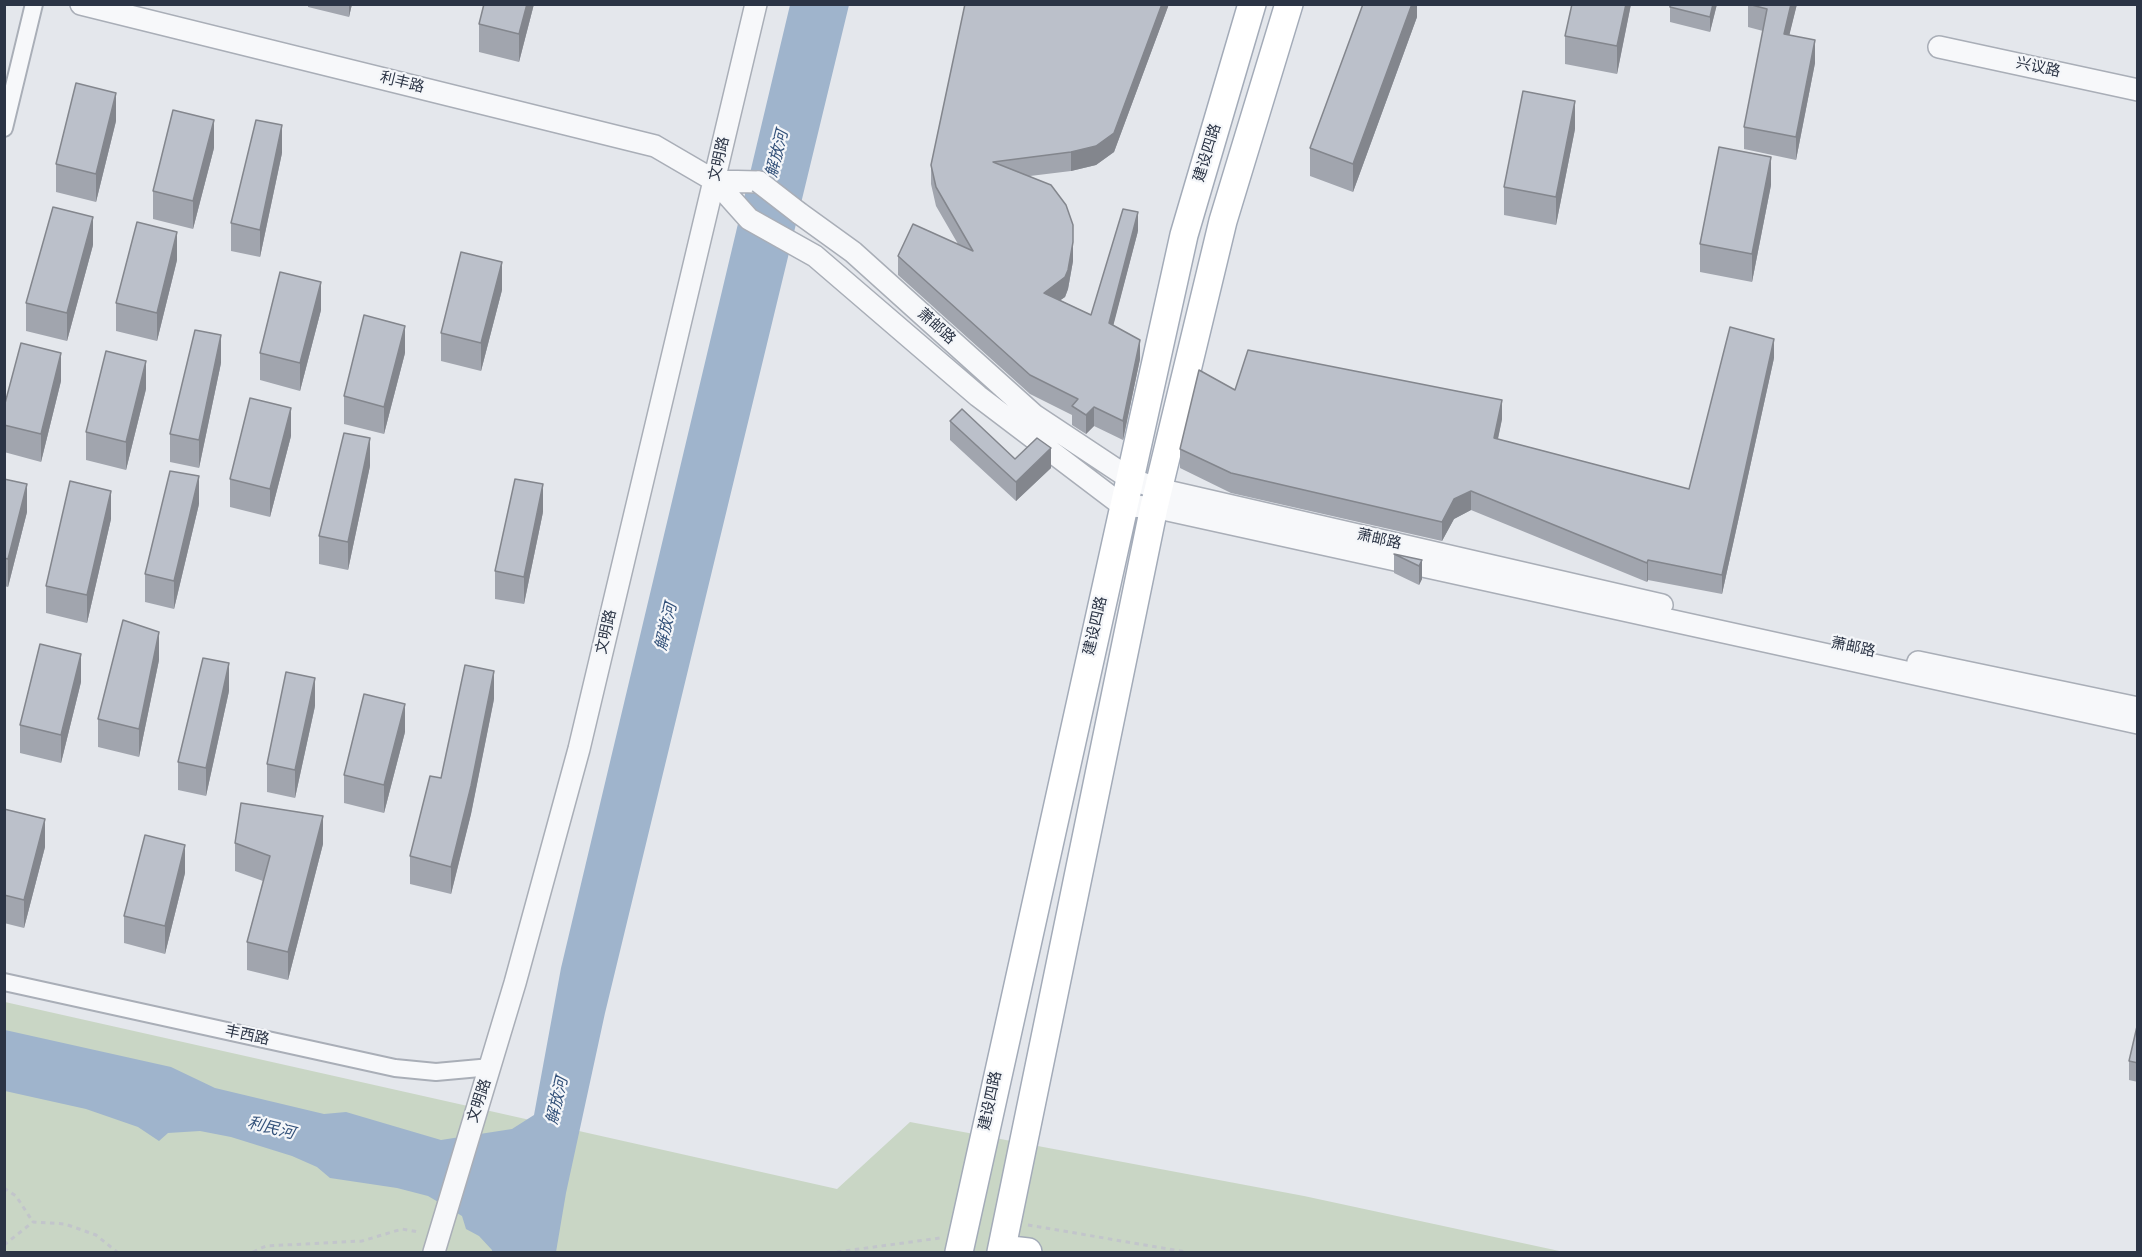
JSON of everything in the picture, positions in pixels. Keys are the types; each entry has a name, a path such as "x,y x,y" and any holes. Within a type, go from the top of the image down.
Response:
{"main road":[{"name":"建设四路","path":"958,1252 1184,235 1252,4"},
{"path":"1011,1251 1156,498 1223,221 1289,4"}],"street":[{"path":"4,128 34,4"},
{"name":"利丰路","path":"81,4 655,146 715,181"},
{"name":"文明路","path":"436,1246 480,1094 491,1067 579,748 756,4"},
{"name":"兴议路","path":"1939,47 2138,90"},
{"path":"715,181 749,219 815,256 978,396 1123,506 1156,498"},
{"name":"萧邮路","path":"715,181 759,182 853,252 1034,415 1156,498 1529,590 2138,723"},
{"name":"萧邮路","path":"1156,498 2138,708"},
{"name":"丰西路","path":"4,982 395,1068 436,1072 491,1067"}],"path":[{"path":"4,1188 16,1196 33,1222"},
{"path":"4,1245 33,1222 65,1224 96,1235 117,1252"},
{"path":"253,1252 266,1246 362,1240 402,1229 419,1232 436,1246"}],"green space":[{"path":"5,1002 837,1189 910,1122 1304,1196 1564,1252 5,1252"}],"water":[{"path":"790,5 849,5 605,1013 566,1193 556,1252 492,1252 479,1236 466,1229 462,1216 428,1196 397,1188 330,1178 317,1167 292,1156 231,1137 200,1131 168,1133 159,1141 138,1127 86,1109 5,1091 5,1030 171,1067 215,1088 324,1114 346,1112 441,1140 512,1129 534,1115 561,968"}],"building":[{"path":"484,4 527,4 519,34 479,24"},
{"path":"965,4 1162,4 1114,133 1096,146 1071,152 993,162 1051,185 1066,205 1073,225 1073,242 1068,270 1065,277 1044,293 1091,315 1123,209 1138,212 1109,323 1140,340 1123,421 1094,407 1086,415 1072,406 1078,399 1030,375 898,256 913,224 973,251 936,187 931,165"},
{"path":"1363,4 1412,4 1353,164 1310,148"},
{"path":"1572,4 1626,4 1617,46 1565,36"},
{"path":"1670,4 1713,4 1710,17 1670,7"},
{"path":"1748,4 1791,4 1784,34 1815,40 1796,137 1744,127 1767,9"},
{"path":"76,83 116,93 96,174 56,164"},
{"path":"1523,91 1575,101 1556,197 1504,187"},
{"path":"173,110 214,120 193,201 153,191"},
{"path":"256,120 282,125 260,230 231,223"},
{"path":"1719,147 1771,157 1752,254 1700,244"},
{"path":"53,207 93,217 67,313 26,303"},
{"path":"137,222 177,232 157,313 116,303"},
{"path":"461,252 502,262 481,343 441,333"},
{"path":"280,272 321,282 300,363 260,353"},
{"path":"364,315 405,326 384,407 344,396"},
{"path":"1730,327 1774,339 1722,575 1648,560 1647,563 1471,491 1454,499 1442,522 1231,473 1180,449 1199,370 1235,390 1248,350 1502,400 1494,438 1689,489"},
{"path":"195,330 221,335 199,440 170,434"},
{"path":"21,343 61,353 41,434 4,425 4,407"},
{"path":"106,351 146,361 126,442 86,432"},
{"path":"250,398 291,408 270,489 230,479"},
{"path":"962,409 1015,459 1037,438 1051,448 1016,482 950,421"},
{"path":"344,433 370,438 348,542 319,536"},
{"path":"170,471 199,476 174,581 145,574"},
{"path":"4,479 27,484 8,559 4,558"},
{"path":"515,479 543,484 524,577 495,571"},
{"path":"70,481 111,491 87,595 46,586"},
{"path":"1394,554 1422,560 1419,566"},
{"path":"123,620 159,632 139,729 98,719"},
{"path":"40,644 81,654 61,735 20,725"},
{"path":"203,658 229,663 206,768 178,762"},
{"path":"465,665 494,671 471,786 451,867 410,856 430,776 441,778"},
{"path":"286,672 315,678 295,770 267,764"},
{"path":"364,694 405,704 384,785 344,775"},
{"path":"241,803 323,816 288,952 247,942 270,856 235,843"},
{"path":"4,809 45,819 24,900 4,895"},
{"path":"145,835 185,845 165,926 124,916"},
{"path":"2138,1022 2138,1063 2129,1061"}],"water label":[{"name":"解放河","path":"778,154"},
{"name":"解放河","path":"667,627"},
{"name":"解放河","path":"558,1101"},
{"name":"利民河","path":"271,1129"}]}
